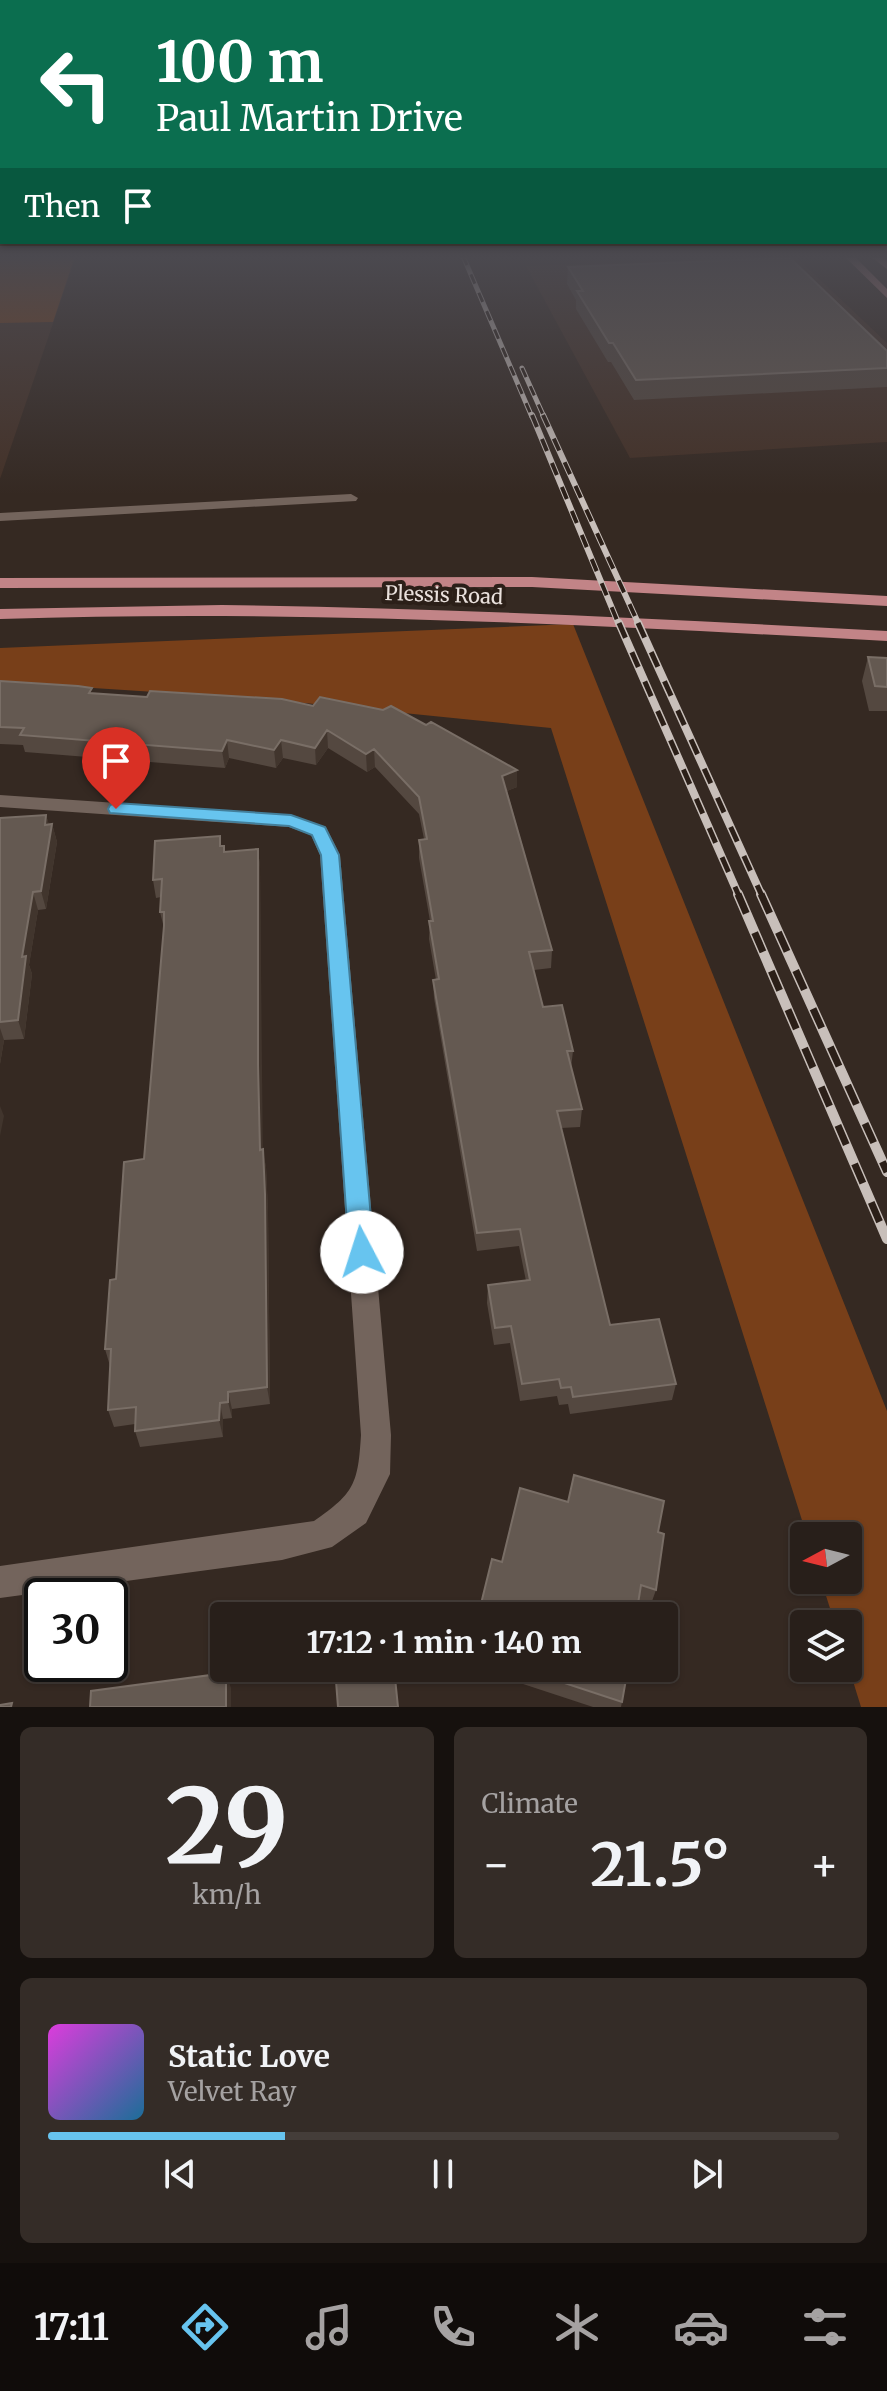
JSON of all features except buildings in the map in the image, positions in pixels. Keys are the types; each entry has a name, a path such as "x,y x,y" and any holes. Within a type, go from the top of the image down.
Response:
{"main road":[{"name":"Plessis Road","path":"0,583 532,582 887,601"},
{"name":"Plessis Road","path":"0,614 303,611 516,617 887,636"}],"street":[{"path":"0,517 351,498"},
{"path":"0,801 291,821 319,831 330,855 376,1435 374,1474 355,1512 321,1536 0,1582"}],"shaded area":[{"path":"0,336 49,336 0,479"},
{"path":"564,336 879,336 887,343 887,442 630,458"},
{"path":"573,624 887,1411 887,1707 861,1707 853,1682 862,1682 862,1610 831,1610 825,1594 862,1594 862,1522 803,1522 551,728 265,699 0,682 0,648"}],"railway":[{"path":"497,336 532,417"},
{"path":"522,368 544,417"},
{"path":"532,415 619,625"},
{"path":"543,415 639,625"},
{"path":"619,623 739,896"},
{"path":"638,623 762,896"},
{"path":"738,894 887,1239"},
{"path":"761,894 887,1172"}],"route":[{"path":"116,809 291,821 319,831 330,855 362,1252"}]}
